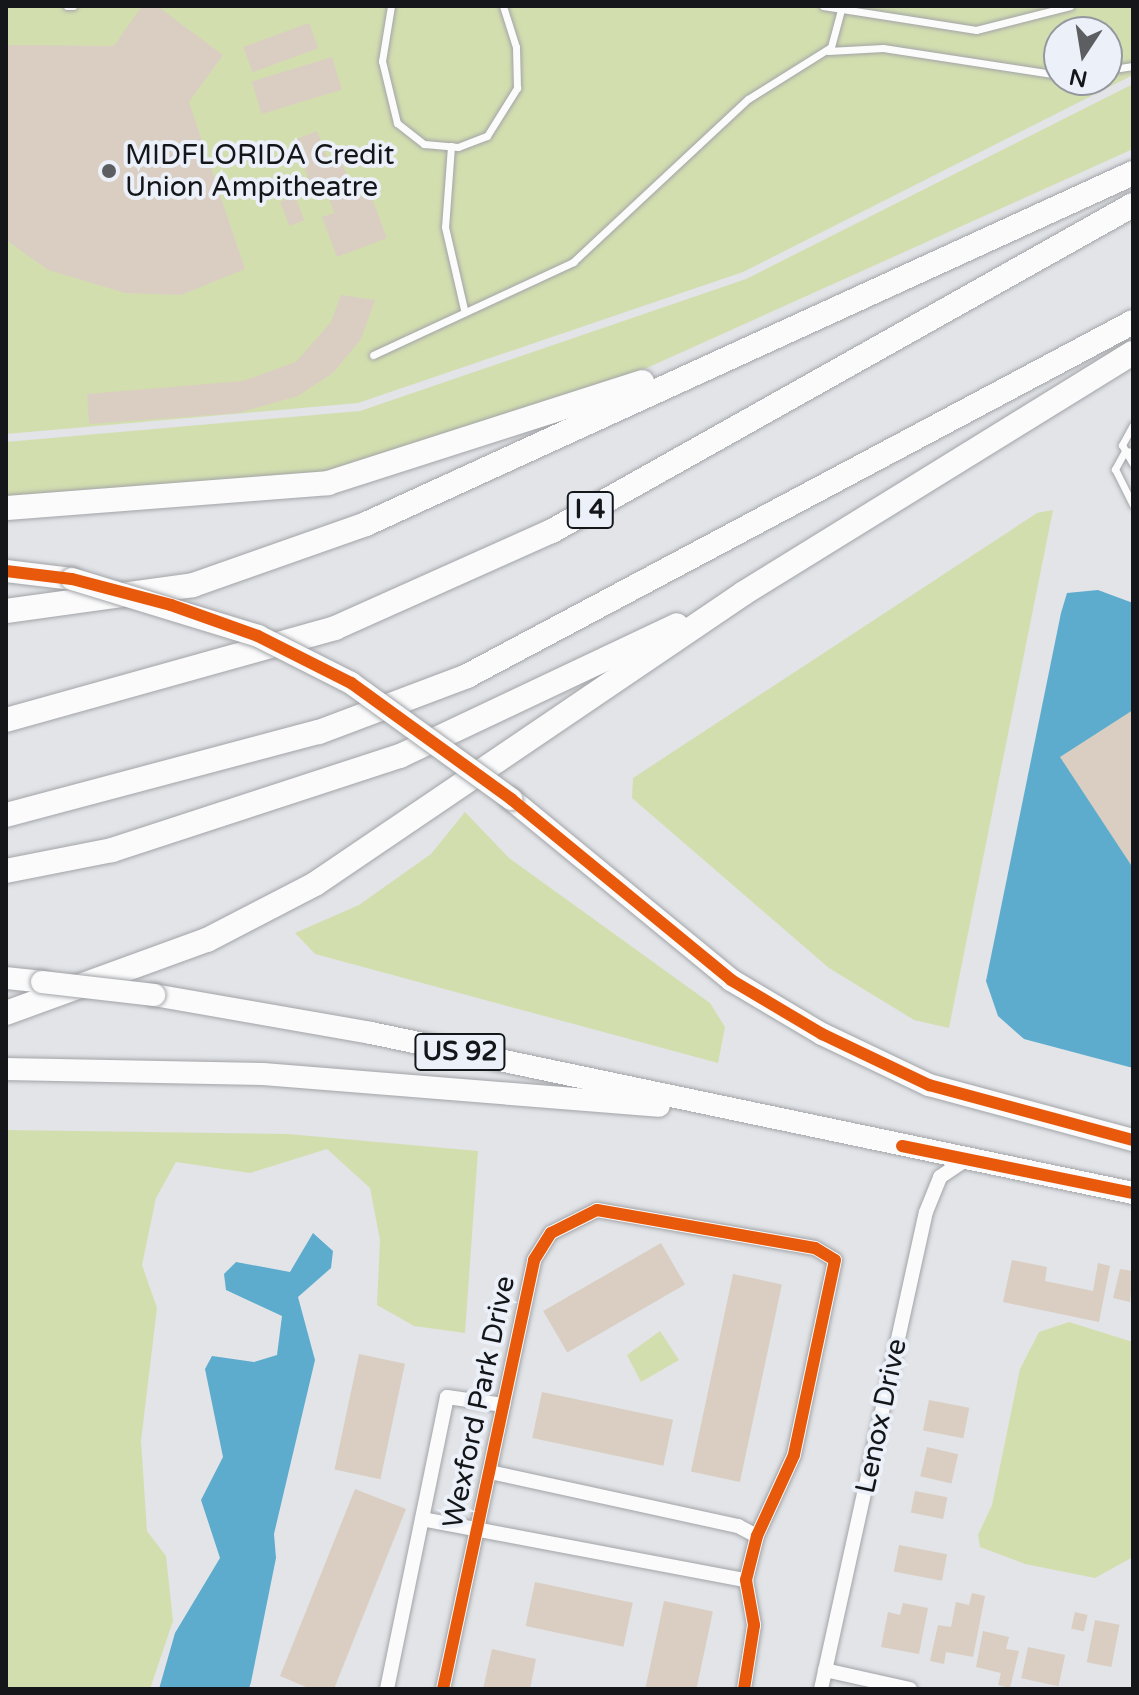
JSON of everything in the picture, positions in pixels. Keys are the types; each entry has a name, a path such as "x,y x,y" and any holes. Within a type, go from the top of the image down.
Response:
{"highway":[{"path":"6,611 208,580 366,524 1133,173"},
{"name":"I 4","path":"6,720 335,628 552,531 1133,205"},
{"path":"6,815 319,732 467,676 1133,322"},
{"path":"6,508 328,483 773,338"},
{"path":"6,1013 207,940 315,884 744,593 1133,353"},
{"path":"6,871 112,850 400,756 744,593"}],"main road":[{"path":"6,571 72,579 258,636 351,683 511,799 731,980 822,1034 929,1085 1133,1140"},
{"name":"US 92","path":"6,978 154,995 764,1115 1133,1193"},
{"path":"6,1069 263,1074 764,1115"}],"street":[{"name":"Lenox Drive","path":"821,1689 926,1212 940,1177 967,1159"},
{"name":"Wexford Park Drive","path":"443,1689 534,1260 551,1233 575,1217 629,1210 815,1248 835,1260 794,1455 757,1536"},
{"path":"387,1689 447,1397 503,1405"},
{"path":"490,1472 738,1526 757,1536 746,1580 754,1625 744,1689"},
{"path":"422,1519 746,1580"},
{"path":"825,1670 910,1689"}],"lane":[{"path":"67,6 73,6"},
{"path":"391,6 382,61 397,123 424,144 451,146 487,136 517,88 516,47 503,6"},
{"path":"823,6 976,30 1070,6"},
{"path":"373,355 464,309 573,262 748,99 834,43 842,8"},
{"path":"824,52 883,48 1043,73"},
{"path":"451,146 445,227 464,309"},
{"path":"1133,425 1123,436 1133,464"},
{"path":"1129,452 1115,469 1133,505"}],"green space":[{"path":"6,6 1133,6 1133,75 1123,80 1123,16 1043,16 1043,96 1091,96 743,272 358,403 6,434"},
{"path":"1133,84 1133,149 620,380 327,473 6,498 6,442 360,411 746,279 1109,96 1123,96 1123,89"},
{"path":"1053,510 949,1028 914,1020 829,968 632,798 633,778 1037,513"},
{"path":"465,812 509,858 710,1003 725,1027 718,1063 315,954 295,933 359,905 431,854"},
{"path":"6,1130 288,1134 478,1151 465,1333 414,1326 377,1305 380,1240 370,1188 327,1149 250,1173 176,1162 156,1198 142,1265 157,1308 141,1441 147,1531 166,1556 173,1621 150,1689 6,1689"},
{"path":"1069,1322 1133,1342 1133,1557 1095,1578 1025,1564 980,1547 978,1535 992,1505 1020,1369 1039,1332"},
{"path":"660,1331 679,1360 641,1382 627,1355"}],"water":[{"path":"1098,590 1133,603 1133,1068 1024,1039 998,1016 986,981 1061,613 1067,593"},
{"path":"313,1233 333,1251 331,1268 298,1297 315,1360 274,1534 276,1558 249,1689 159,1689 175,1633 220,1558 201,1500 223,1457 205,1369 212,1356 254,1362 277,1355 282,1316 226,1290 224,1274 236,1262 290,1272"}],"building":[{"name":"MIDFLORIDA Credit Union Ampitheatre","path":"142,6 157,6 223,55 189,102 245,269 181,295 125,293 48,270 6,240 6,45 114,46"},
{"path":"309,23 318,48 252,72 243,47"},
{"path":"332,57 342,90 262,114 252,82"},
{"path":"317,131 330,165 341,160 350,183 315,196 294,140"},
{"path":"367,185 387,238 337,257 322,217 334,213 329,199"},
{"path":"295,196 304,220 289,226 280,202"},
{"path":"341,295 375,300 361,339 333,373 298,396 238,413 89,424 87,394 243,381 296,362 331,322"},
{"path":"1133,710 1133,868 1060,757"},
{"path":"661,1243 685,1285 567,1353 543,1311"},
{"path":"1012,1260 1047,1267 1045,1281 1093,1291 1098,1263 1110,1266 1099,1322 1003,1302"},
{"path":"1120,1269 1133,1271 1130,1302 1113,1298"},
{"path":"733,1274 782,1284 740,1482 691,1472"},
{"path":"359,1354 405,1364 380,1479 334,1469"},
{"path":"542,1392 673,1420 663,1466 532,1438"},
{"path":"929,1400 969,1408 963,1438 923,1430"},
{"path":"927,1447 958,1454 951,1483 920,1476"},
{"path":"355,1489 406,1509 334,1689 311,1689 280,1676"},
{"path":"915,1491 947,1497 943,1519 911,1513"},
{"path":"899,1545 947,1554 942,1581 894,1572"},
{"path":"535,1582 633,1603 623,1647 526,1626"},
{"path":"972,1593 985,1596 973,1657 946,1652 944,1664 930,1661 938,1625 951,1627 956,1602 969,1605"},
{"path":"664,1601 713,1611 696,1689 645,1689"},
{"path":"903,1603 928,1608 919,1654 881,1647 888,1612 900,1615"},
{"path":"1075,1612 1088,1615 1084,1631 1071,1629"},
{"path":"1095,1620 1120,1625 1111,1667 1087,1662"},
{"path":"983,1631 1009,1637 1006,1649 1019,1651 1010,1688 998,1685 1001,1673 976,1667"},
{"path":"1028,1647 1065,1655 1059,1686 1021,1678"},
{"path":"492,1649 536,1659 530,1689 483,1689"}],"cycle path":[{"path":"6,571 72,579 171,605 258,636 351,683 511,799 731,980 822,1034 929,1085 1133,1140"},
{"path":"902,1146 1133,1193"},
{"path":"443,1689 534,1260 551,1233 597,1210 815,1248 835,1260 794,1455 757,1536 746,1580 754,1625 744,1689"}],"place":[{"name":"MIDFLORIDA Credit Union Ampitheatre","path":"109,171"}]}
